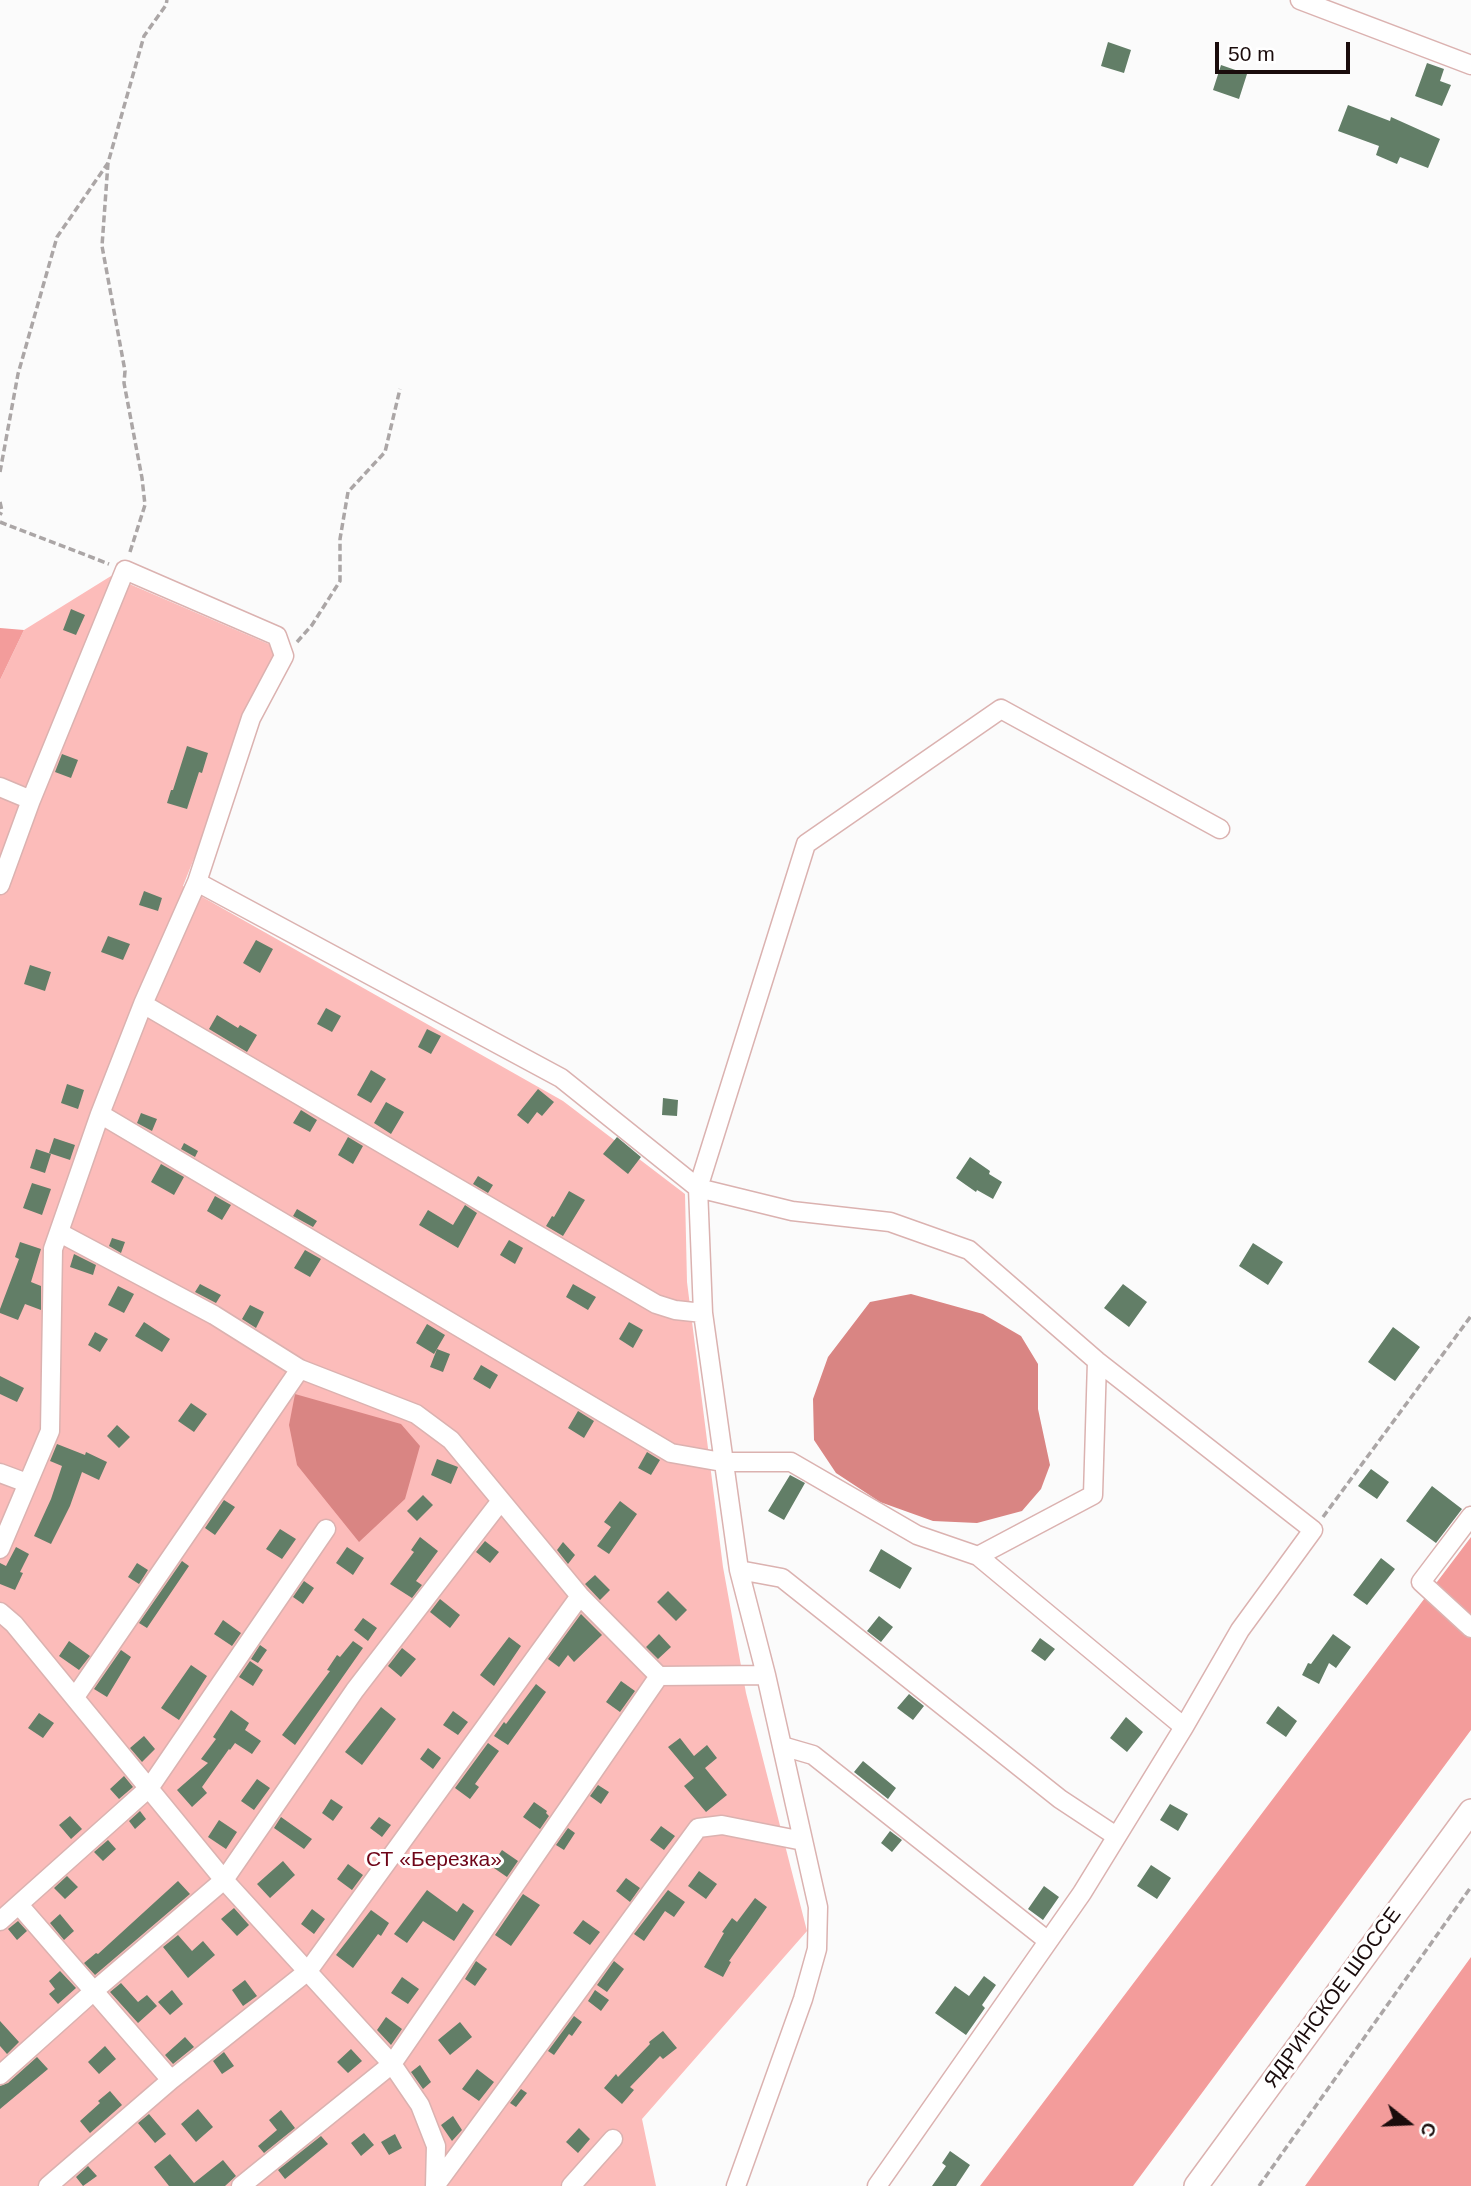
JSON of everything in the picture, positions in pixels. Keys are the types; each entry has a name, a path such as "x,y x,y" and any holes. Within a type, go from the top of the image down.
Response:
{"main road":[{"name":"ЯДРИНСКОЕ ШОССЕ","path":"1196,2186 1471,1811"}],"street":[{"path":"1300,0 1471,65"},
{"path":"0,886 31,800 125,570 276,636 284,656 251,718 197,882 142,1004 53,1249 50,1431 0,1549"},
{"path":"737,2186 803,1999 817,1949 818,1907 766,1675 739,1570 703,1313 698,1188 806,844 1001,709 1220,829"},
{"path":"0,787 31,800"},
{"path":"197,882 561,1078 698,1188 792,1211 890,1222 969,1250 1097,1361 1313,1530 1240,1630 1082,1893 877,2186"},
{"path":"142,1004 656,1304 674,1310 703,1313"},
{"path":"100,1114 671,1453 722,1462 791,1462 917,1535 978,1556 1184,1727"},
{"path":"60,1233 214,1315 300,1369 416,1414 451,1440 580,1596 659,1676 766,1675"},
{"path":"978,1556 1093,1496 1097,1361"},
{"path":"75,1698 300,1369"},
{"path":"0,1473 27,1483"},
{"path":"0,2075 224,1880 355,1690 500,1502"},
{"path":"1471,1516 1421,1582 1471,1628"},
{"path":"0,1921 150,1787 326,1529"},
{"path":"739,1570 782,1578 1060,1799 1116,1836"},
{"path":"48,2186 171,2080 308,1971 580,1596"},
{"path":"0,1612 14,1624 224,1880 392,2064 420,2105 436,2146 435,2186"},
{"path":"241,2186 392,2064 659,1676"},
{"path":"782,1746 813,1755 1048,1941"},
{"path":"435,2186 698,1828 722,1825 803,1842"},
{"path":"19,1905 171,2080"},
{"path":"572,2186 613,2139"}],"path":[{"path":"0,522 125,570 145,505 124,383 125,370 102,246 108,163 144,36 167,0"},
{"path":"0,471 19,374 57,237 108,163"},
{"path":"284,656 312,625 340,581 340,539 348,492 385,452 400,389"},
{"path":"0,502 0,515"},
{"path":"1313,1530 1471,1316"},
{"path":"1259,2186 1471,1887"}],"green space":[{"name":"СТ «Березка»","path":"111,576 278,648 183,886 563,1101 685,1194 687,1282 723,1567 746,1693 807,1931 642,2119 656,2186 0,2186 0,680 24,630"}],"shaded area":[{"path":"0,628 24,630 0,680"},
{"path":"911,1294 983,1314 1021,1336 1038,1364 1038,1409 1050,1465 1041,1489 1022,1511 977,1523 933,1521 880,1502 836,1473 814,1440 813,1399 828,1357 870,1302"},
{"path":"295,1394 401,1424 420,1446 405,1499 359,1542 297,1465 289,1425"},
{"path":"1471,1537 1471,1730 1133,2186 980,2186"},
{"path":"1471,1957 1471,2186 1305,2186"}],"building":[{"path":"1108,42 1131,50 1124,73 1101,66"},
{"path":"1427,63 1444,69 1440,81 1451,85 1442,106 1415,96"},
{"path":"1221,65 1247,74 1239,99 1213,90"},
{"path":"1348,105 1390,121 1391,117 1440,139 1428,168 1400,157 1397,164 1376,155 1379,146 1338,131"},
{"path":"71,609 85,615 76,635 63,630"},
{"path":"187,746 208,753 187,809 167,803"},
{"path":"62,754 78,760 71,778 55,772"},
{"path":"144,891 162,898 158,911 139,905"},
{"path":"108,936 130,944 123,960 101,952"},
{"path":"256,940 273,949 260,973 243,963"},
{"path":"30,965 51,972 45,991 24,984"},
{"path":"326,1008 341,1016 332,1032 317,1024"},
{"path":"217,1015 238,1028 240,1025 257,1035 247,1052 209,1029"},
{"path":"427,1029 441,1036 431,1054 418,1047"},
{"path":"371,1070 386,1079 371,1103 357,1095"},
{"path":"67,1084 84,1090 78,1109 61,1103"},
{"path":"538,1089 554,1102 542,1116 537,1112 528,1124 517,1115"},
{"path":"663,1098 678,1100 677,1116 662,1115"},
{"path":"386,1102 404,1112 391,1134 374,1123"},
{"path":"301,1110 317,1120 310,1132 293,1123"},
{"path":"141,1113 157,1119 152,1131 137,1123"},
{"path":"348,1137 363,1146 353,1164 338,1155"},
{"path":"617,1137 641,1157 628,1174 603,1154"},
{"path":"54,1138 75,1145 70,1160 49,1153"},
{"path":"184,1143 198,1151 195,1157 181,1149"},
{"path":"36,1149 51,1154 45,1173 30,1168"},
{"path":"970,1157 1002,1182 993,1199 977,1190 976,1192 956,1178"},
{"path":"161,1164 184,1177 174,1195 151,1182"},
{"path":"478,1176 493,1185 488,1193 473,1184"},
{"path":"32,1183 51,1189 42,1215 23,1208"},
{"path":"569,1191 585,1200 563,1236 546,1226"},
{"path":"215,1196 231,1205 222,1220 207,1211"},
{"path":"465,1205 477,1213 458,1248 419,1225 428,1210 453,1225"},
{"path":"297,1209 317,1221 313,1227 293,1216"},
{"path":"112,1238 125,1242 121,1253 109,1246"},
{"path":"509,1240 523,1248 515,1264 500,1255"},
{"path":"20,1242 41,1249 31,1282 41,1286 41,1310 25,1304 18,1320 0,1313 0,1309 19,1259 15,1257"},
{"path":"1253,1243 1283,1262 1268,1285 1239,1266"},
{"path":"305,1250 321,1259 310,1277 294,1268"},
{"path":"74,1254 96,1265 93,1275 70,1267"},
{"path":"200,1284 221,1295 216,1303 195,1292"},
{"path":"573,1284 596,1297 588,1310 566,1297"},
{"path":"1123,1284 1147,1302 1129,1327 1104,1308"},
{"path":"118,1286 134,1294 124,1313 108,1305"},
{"path":"250,1305 264,1312 256,1328 242,1319"},
{"path":"144,1322 170,1339 162,1352 135,1336"},
{"path":"629,1322 643,1330 633,1348 619,1339"},
{"path":"427,1324 445,1335 434,1354 416,1343"},
{"path":"1393,1327 1420,1347 1395,1381 1368,1362"},
{"path":"95,1332 108,1339 100,1352 88,1345"},
{"path":"437,1349 450,1354 443,1372 430,1367"},
{"path":"481,1365 498,1375 490,1389 473,1379"},
{"path":"0,1376 24,1388 17,1402 0,1394"},
{"path":"191,1403 207,1414 194,1432 178,1421"},
{"path":"578,1411 594,1421 584,1438 568,1428"},
{"path":"117,1425 130,1437 119,1448 107,1436"},
{"path":"57,1444 85,1455 86,1452 107,1462 99,1480 82,1472 70,1506 51,1544 34,1536 62,1466 50,1461"},
{"path":"647,1452 660,1460 651,1475 638,1468"},
{"path":"437,1459 458,1467 451,1484 431,1475"},
{"path":"1371,1469 1389,1482 1377,1499 1358,1486"},
{"path":"790,1475 805,1483 784,1520 768,1511"},
{"path":"1432,1486 1462,1509 1436,1543 1406,1521"},
{"path":"423,1495 433,1505 417,1521 407,1511"},
{"path":"224,1500 235,1507 215,1535 205,1528"},
{"path":"620,1501 637,1514 609,1554 597,1546 611,1527 604,1522"},
{"path":"280,1529 296,1539 282,1559 266,1549"},
{"path":"420,1537 438,1551 416,1581 422,1585 412,1598 390,1584 414,1552 411,1550"},
{"path":"485,1541 499,1552 490,1563 476,1552"},
{"path":"563,1542 575,1555 568,1564 557,1550"},
{"path":"16,1547 29,1554 15,1590 0,1584 0,1563 6,1566"},
{"path":"347,1547 364,1558 353,1575 336,1563"},
{"path":"881,1549 912,1568 900,1589 869,1571"},
{"path":"1381,1558 1395,1569 1367,1605 1353,1595"},
{"path":"182,1561 189,1566 147,1628 139,1623"},
{"path":"137,1563 148,1570 139,1584 128,1577"},
{"path":"595,1575 610,1590 600,1600 585,1584"},
{"path":"304,1581 314,1588 303,1604 293,1597"},
{"path":"668,1591 687,1610 676,1621 657,1602"},
{"path":"440,1599 460,1615 450,1628 430,1612"},
{"path":"581,1614 602,1635 574,1662 568,1655 559,1667 548,1659"},
{"path":"879,1616 893,1627 881,1642 867,1631"},
{"path":"363,1618 377,1628 368,1641 354,1630"},
{"path":"223,1620 241,1633 232,1646 214,1634"},
{"path":"659,1634 671,1647 658,1659 646,1647"},
{"path":"1333,1634 1351,1647 1336,1668 1329,1663 1319,1684 1302,1675 1308,1663 1311,1664"},
{"path":"509,1637 521,1646 494,1686 480,1675"},
{"path":"1040,1638 1055,1649 1045,1661 1031,1651"},
{"path":"69,1641 90,1656 79,1670 59,1656"},
{"path":"353,1641 363,1648 295,1745 282,1735 330,1671 327,1670 337,1655 340,1657"},
{"path":"260,1645 267,1650 258,1663 251,1659"},
{"path":"402,1648 416,1659 401,1677 388,1666"},
{"path":"121,1650 131,1657 107,1697 94,1689"},
{"path":"250,1661 263,1670 253,1686 239,1677"},
{"path":"191,1665 207,1676 179,1720 161,1708"},
{"path":"621,1681 635,1691 620,1712 606,1702"},
{"path":"536,1684 546,1692 508,1745 494,1736"},
{"path":"909,1694 924,1706 913,1720 897,1708"},
{"path":"1278,1706 1297,1721 1286,1737 1266,1723"},
{"path":"381,1707 396,1719 362,1765 345,1752"},
{"path":"231,1710 249,1723 245,1730 261,1741 252,1754 235,1743 202,1787 207,1793 192,1807 177,1790 208,1763 201,1759 216,1739 213,1737"},
{"path":"453,1711 468,1722 458,1735 443,1725"},
{"path":"39,1713 54,1723 43,1738 28,1728"},
{"path":"1126,1717 1143,1732 1127,1752 1110,1738"},
{"path":"144,1736 155,1749 142,1762 130,1748"},
{"path":"680,1738 694,1756 707,1745 717,1758 705,1768 727,1795 706,1812 684,1786 694,1778 668,1747"},
{"path":"488,1743 499,1751 475,1784 479,1787 470,1799 455,1788"},
{"path":"428,1748 441,1758 433,1769 420,1759"},
{"path":"863,1761 896,1788 888,1799 854,1772"},
{"path":"124,1776 133,1787 119,1799 110,1789"},
{"path":"257,1779 270,1788 254,1810 241,1801"},
{"path":"598,1785 609,1792 601,1804 590,1796"},
{"path":"331,1799 343,1807 333,1821 322,1813"},
{"path":"534,1802 547,1811 549,1816 540,1829 523,1817"},
{"path":"1170,1804 1188,1814 1178,1831 1160,1820"},
{"path":"140,1811 146,1819 135,1829 129,1821"},
{"path":"70,1816 82,1829 71,1839 59,1825"},
{"path":"281,1817 312,1839 304,1849 274,1828"},
{"path":"379,1817 391,1825 382,1837 370,1828"},
{"path":"219,1820 237,1832 226,1849 208,1837"},
{"path":"661,1826 675,1836 664,1850 650,1840"},
{"path":"568,1828 575,1833 564,1850 556,1845"},
{"path":"890,1831 902,1840 892,1852 881,1843"},
{"path":"108,1840 116,1849 103,1861 94,1852"},
{"path":"502,1850 518,1861 507,1877 491,1866"},
{"path":"283,1861 295,1875 270,1898 257,1884"},
{"path":"348,1864 363,1875 352,1890 337,1879"},
{"path":"1151,1865 1171,1878 1157,1899 1137,1886"},
{"path":"699,1871 717,1884 706,1899 688,1886"},
{"path":"67,1876 78,1887 65,1899 54,1888"},
{"path":"626,1878 640,1888 630,1902 616,1891"},
{"path":"178,1881 190,1894 95,1975 84,1963 98,1954"},
{"path":"1044,1886 1059,1897 1043,1920 1028,1909"},
{"path":"427,1890 457,1912 463,1903 474,1911 454,1941 423,1921 407,1943 394,1934"},
{"path":"668,1890 685,1902 674,1917 665,1911 644,1941 634,1934"},
{"path":"523,1894 540,1905 511,1946 495,1935"},
{"path":"755,1898 767,1907 729,1961 731,1962 723,1977 704,1967 732,1918 737,1922"},
{"path":"234,1908 249,1925 237,1936 221,1919"},
{"path":"312,1909 325,1919 314,1934 301,1924"},
{"path":"371,1910 389,1923 353,1968 336,1955"},
{"path":"60,1914 74,1931 64,1940 50,1923"},
{"path":"583,1920 600,1932 590,1945 573,1933"},
{"path":"18,1921 27,1931 17,1940 8,1929"},
{"path":"178,1935 192,1951 203,1941 215,1955 188,1978 163,1947"},
{"path":"476,1961 487,1969 475,1986 465,1979"},
{"path":"614,1961 624,1969 607,1992 597,1985"},
{"path":"60,1971 76,1988 58,2004 49,1994 55,1989 49,1981"},
{"path":"984,1976 996,1985 982,2005 985,2008 966,2035 935,2013 955,1986 969,1996"},
{"path":"402,1977 419,1989 408,2004 391,1993"},
{"path":"245,1980 257,1996 243,2006 232,1990"},
{"path":"121,1983 138,2002 147,1995 157,2006 138,2023 110,1992"},
{"path":"172,1990 183,2004 170,2015 158,2002"},
{"path":"595,1990 609,2000 601,2011 588,2001"},
{"path":"574,2016 582,2022 572,2036 569,2034 554,2055 548,2051"},
{"path":"386,2017 402,2029 391,2045 377,2030"},
{"path":"0,2021 19,2042 7,2054 0,2046"},
{"path":"460,2022 472,2037 450,2055 438,2040"},
{"path":"663,2031 677,2048 663,2059 660,2056 630,2087 634,2090 622,2104 604,2088"},
{"path":"185,2037 194,2047 173,2064 165,2055"},
{"path":"105,2046 116,2059 99,2074 88,2062"},
{"path":"351,2049 362,2061 348,2073 337,2062"},
{"path":"224,2052 234,2066 222,2074 213,2061"},
{"path":"37,2057 48,2069 0,2109 0,2086 8,2083"},
{"path":"420,2065 431,2082 423,2089 411,2072"},
{"path":"477,2069 494,2082 479,2101 462,2089"},
{"path":"521,2089 527,2093 516,2107 510,2103"},
{"path":"110,2091 122,2105 90,2133 80,2121"},
{"path":"198,2109 213,2127 196,2142 181,2124"},
{"path":"281,2110 295,2128 264,2153 258,2146 277,2130 269,2120"},
{"path":"149,2114 166,2134 155,2143 138,2123"},
{"path":"453,2116 462,2130 452,2141 441,2125"},
{"path":"579,2128 590,2139 578,2153 566,2142"},
{"path":"364,2133 374,2145 361,2156 351,2143"},
{"path":"395,2134 402,2148 389,2155 381,2142"},
{"path":"321,2136 328,2144 285,2179 278,2170"},
{"path":"950,2151 970,2165 956,2186 932,2186 946,2166 942,2163"},
{"path":"170,2154 194,2183 223,2160 236,2176 225,2186 169,2186 154,2167"},
{"path":"88,2166 97,2176 83,2186 76,2177"}]}
